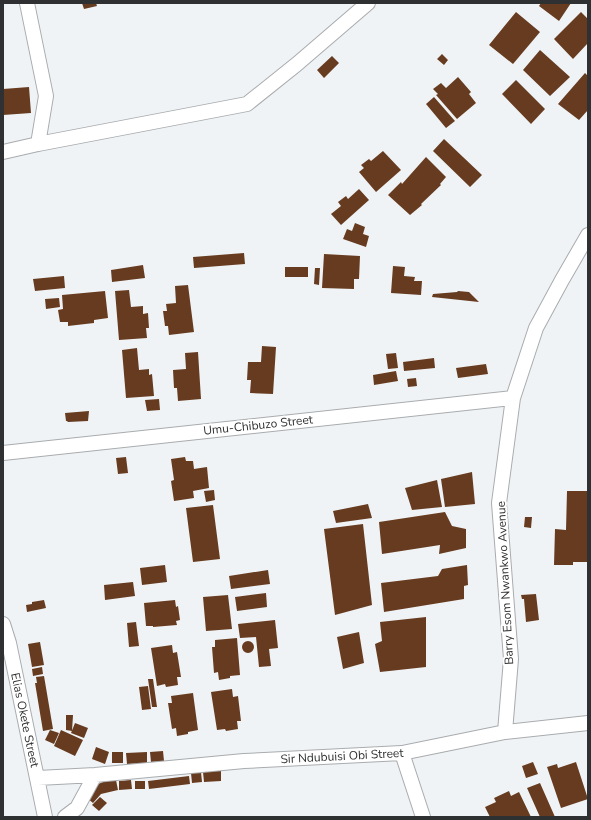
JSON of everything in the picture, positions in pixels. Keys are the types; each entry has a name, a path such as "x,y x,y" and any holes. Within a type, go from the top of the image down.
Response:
{"street":[{"path":"27,3 46,96 38,144"},
{"path":"3,152 247,104 297,64 368,3"},
{"name":"Barry Esom Nwankwo Avenue","path":"505,732 511,659 499,503 513,398 536,328 588,235"},
{"name":"Umu-Chibuzo Street","path":"3,453 513,398"},
{"name":"Elias Okete Street","path":"3,624 6,644 38,778 45,817"},
{"name":"Sir Ndubuisi Obi Street","path":"38,778 244,761 402,753 505,732 588,723"},
{"path":"402,753 423,817"},
{"path":"65,817 77,808 94,774"}],"building":[{"path":"82,3 96,3 97,6 84,9"},
{"path":"541,3 571,3 559,21 539,6"},
{"path":"516,12 540,32 513,64 489,45"},
{"path":"581,12 588,19 588,43 573,59 554,39"},
{"path":"540,50 570,77 550,96 523,70"},
{"path":"442,54 448,60 444,65 437,59"},
{"path":"332,56 339,63 324,78 317,70"},
{"path":"585,73 588,76 588,110 579,120 558,104"},
{"path":"458,77 471,92 469,94 476,103 457,119 436,95 438,94 433,89 441,83 446,88"},
{"path":"516,80 545,109 531,124 502,94"},
{"path":"29,87 31,113 3,115 3,89"},
{"path":"434,97 455,121 446,128 426,104"},
{"path":"444,139 482,175 470,187 433,151"},
{"path":"383,151 401,170 376,192 359,172 364,168 361,165 369,159 371,161"},
{"path":"426,157 446,177 440,184 441,185 410,215 388,195 401,182 402,184"},
{"path":"359,189 369,200 341,225 331,214 341,206 338,202 346,196 348,199"},
{"path":"355,223 365,227 363,234 369,236 366,247 343,239 347,229 352,231"},
{"path":"244,253 245,264 194,268 193,257"},
{"path":"324,254 360,256 359,279 354,279 354,289 322,288"},
{"path":"143,265 145,278 112,282 111,270"},
{"path":"393,266 405,267 404,276 415,277 414,281 422,281 421,295 391,293"},
{"path":"285,267 308,267 308,277 285,277"},
{"path":"315,268 320,268 319,285 314,284"},
{"path":"64,276 65,288 35,291 33,279"},
{"path":"188,285 194,332 169,335 168,326 165,326 163,311 167,311 166,304 176,303 175,286"},
{"path":"129,290 131,307 143,306 143,314 148,313 149,328 146,328 147,338 119,340 115,291"},
{"path":"105,291 108,318 94,320 94,323 68,326 68,322 60,322 58,310 63,309 62,295"},
{"path":"458,291 469,292 479,302 432,297 433,294"},
{"path":"59,298 60,307 46,309 45,299"},
{"path":"262,346 276,347 273,394 250,393 251,380 247,380 248,362 261,362"},
{"path":"137,348 139,370 149,369 149,375 152,374 154,396 126,398 122,350"},
{"path":"198,352 201,399 178,401 177,388 174,388 173,370 186,369 185,353"},
{"path":"396,353 398,368 388,369 386,354"},
{"path":"434,358 435,368 404,371 403,362"},
{"path":"486,364 488,374 458,378 456,368"},
{"path":"396,371 398,381 374,385 373,375"},
{"path":"416,378 417,386 408,387 407,379"},
{"path":"159,399 160,410 147,411 145,400"},
{"path":"89,411 88,421 66,421 65,413"},
{"path":"126,457 128,473 118,474 116,458"},
{"path":"185,457 186,461 193,461 194,469 207,467 209,488 193,491 194,498 174,501 171,481 174,480 171,459"},
{"path":"472,472 475,504 445,507 441,479"},
{"path":"437,480 442,507 412,510 405,488"},
{"path":"214,490 215,500 206,502 204,491"},
{"path":"567,491 588,491 588,562 573,562 573,565 554,565 555,529 566,530"},
{"path":"368,504 372,518 336,523 333,511"},
{"path":"213,505 220,559 193,562 186,508"},
{"path":"445,512 452,526 466,529 466,548 439,554 440,545 382,554 379,522"},
{"path":"525,517 532,517 531,528 524,527"},
{"path":"363,524 372,605 335,615 324,529"},
{"path":"165,565 167,582 142,585 140,568"},
{"path":"467,565 468,585 464,586 464,599 384,612 381,583 438,576 442,569"},
{"path":"268,570 270,584 231,589 229,576"},
{"path":"133,582 135,596 105,600 104,585"},
{"path":"266,593 267,607 237,611 235,597"},
{"path":"536,594 539,620 526,622 524,599 522,599 521,595"},
{"path":"228,595 232,629 206,631 203,597"},
{"path":"44,600 46,608 27,612 26,605 32,604 32,602"},
{"path":"175,600 176,607 178,606 180,620 176,621 177,625 153,627 146,626 144,603"},
{"path":"426,617 426,667 380,672 375,644 382,641 380,622"},
{"path":"275,620 278,648 269,649 271,666 259,667 256,637 240,638 238,624"},
{"path":"136,622 139,646 129,647 127,623"},
{"path":"359,632 364,663 343,669 337,637"},
{"path":"237,638 240,675 230,676 230,678 219,680 218,672 214,673 212,647 215,647 215,640"},
{"path":"248,641 252,643 254,647 252,651 248,653 244,651 242,647 244,643"},
{"path":"40,642 44,665 32,667 28,644"},
{"path":"172,645 173,653 177,652 181,677 177,677 178,685 166,687 165,684 157,686 151,648"},
{"path":"42,667 43,674 33,676 32,669"},
{"path":"44,676 53,729 43,731 35,683 37,683 36,677"},
{"path":"148,679 153,679 157,707 152,707"},
{"path":"148,686 151,709 142,710 139,687"},
{"path":"232,689 233,697 238,696 241,721 237,721 238,729 226,731 225,729 217,730 211,692"},
{"path":"193,693 198,730 177,736 176,728 172,729 168,703 172,703 171,696"},
{"path":"66,715 73,715 72,731 66,730"},
{"path":"75,723 88,728 84,738 71,733"},
{"path":"50,730 59,733 54,744 45,740"},
{"path":"61,730 83,740 75,756 54,746"},
{"path":"96,747 109,752 105,764 92,759"},
{"path":"163,751 164,761 151,762 150,752"},
{"path":"112,752 123,752 123,763 112,763"},
{"path":"147,752 147,763 127,764 126,753"},
{"path":"533,762 538,774 526,778 522,766"},
{"path":"576,762 588,799 561,808 547,767 557,764 558,768"},
{"path":"221,770 221,781 204,782 203,772"},
{"path":"201,772 202,782 192,783 191,773"},
{"path":"189,776 190,784 149,789 148,781"},
{"path":"116,780 118,790 101,794 93,803 87,798 96,785 103,782"},
{"path":"131,780 132,789 119,790 119,781"},
{"path":"135,781 145,781 145,789 135,789"},
{"path":"540,783 555,817 540,817 527,788"},
{"path":"509,791 511,796 519,792 531,817 490,817 485,807 496,802 494,798"},
{"path":"100,797 107,803 99,811 92,805"}]}
